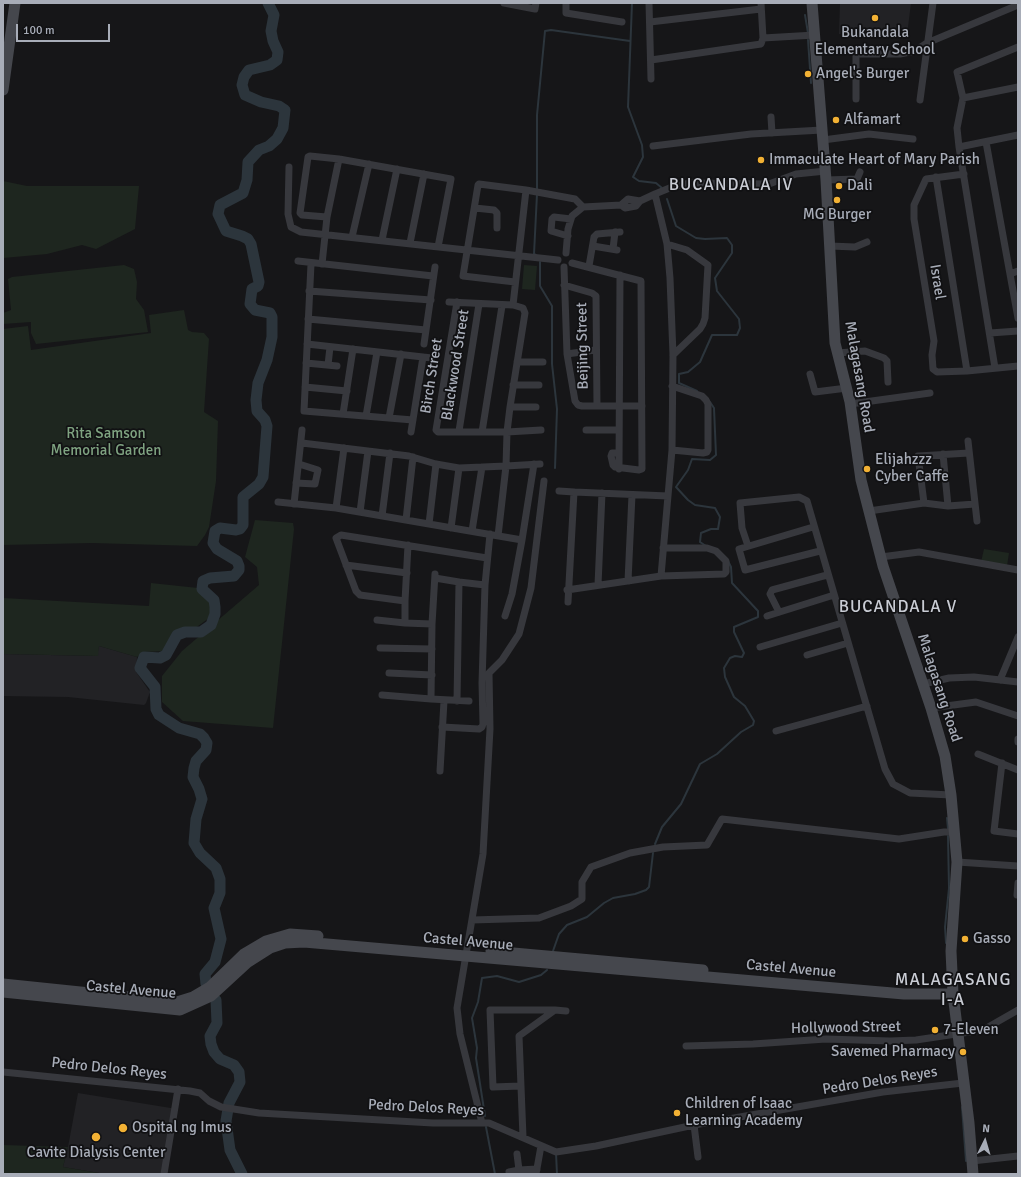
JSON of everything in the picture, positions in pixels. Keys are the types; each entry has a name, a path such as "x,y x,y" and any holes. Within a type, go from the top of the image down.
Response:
{"street":[{"path":"3,90 8,3"},
{"path":"5,44 15,3"},
{"path":"508,3 535,9 536,3"},
{"path":"566,3 566,13 622,22"},
{"path":"649,3 651,80"},
{"name":"Malagasang Road","path":"812,3 826,175 834,333 837,353 847,388 861,480 881,557 931,708 945,756 951,795 957,862 951,951 952,990 969,1123 973,1174"},
{"path":"920,100 933,3"},
{"path":"856,99 856,54 900,54 915,51 927,43 1018,5"},
{"path":"650,22 761,6 763,38 761,44 651,60"},
{"path":"763,38 815,35"},
{"path":"995,368 959,146 957,128 963,98 957,72 1018,47"},
{"path":"963,98 1018,87"},
{"path":"771,117 772,133"},
{"path":"653,146 751,134 772,133 823,135 869,134 913,139"},
{"path":"959,146 1018,135"},
{"path":"986,142 1018,318"},
{"path":"327,217 302,215 300,213 308,157 310,156 369,164 451,180 438,247"},
{"path":"322,264 324,234 339,159"},
{"path":"352,237 369,164"},
{"path":"288,167 288,214 291,227 301,232 558,260"},
{"path":"382,240 396,169"},
{"path":"566,253 572,216 583,207 621,204 628,199 640,201 672,187 690,184 769,184 796,174 826,175 857,180 860,172"},
{"path":"410,243 424,174"},
{"path":"964,174 936,177 967,371"},
{"name":"Israel","path":"936,177 926,179 914,205 914,219 934,341 932,355 933,369 937,372 967,371 1018,366"},
{"path":"516,282 464,277 479,184 526,190 575,199 583,207"},
{"path":"513,305 526,190"},
{"path":"655,194 667,244 670,278 672,355 672,450 661,576"},
{"path":"475,208 494,210 497,213 497,228"},
{"path":"568,236 551,231 552,219 554,217 571,219"},
{"path":"589,266 592,246 594,237 597,234 618,232 615,250 592,246"},
{"path":"830,246 856,246 867,242"},
{"path":"667,244 687,250 708,265 705,318 703,324 700,329 672,355"},
{"path":"558,260 560,256 566,253"},
{"path":"566,253 570,255 572,262"},
{"path":"558,260 564,267 567,354 575,401 578,405 582,406 642,406"},
{"path":"298,261 311,264 433,276"},
{"path":"572,262 620,274 639,280 642,285 642,469 619,469 620,274"},
{"path":"564,267 569,266 572,262"},
{"path":"311,264 305,412 413,420"},
{"path":"424,344 435,267"},
{"path":"1010,274 1018,271"},
{"name":"Beijing Street","path":"564,285 595,294 597,406"},
{"path":"309,291 431,300"},
{"name":"Birch Street","path":"459,431 438,432 436,430 453,302 479,304"},
{"path":"479,304 502,306 513,305 523,308 525,313 510,406 507,432 506,466 498,536"},
{"name":"Blackwood Street","path":"459,431 479,304"},
{"path":"482,432 502,306"},
{"path":"308,319 426,330"},
{"path":"990,333 1018,331"},
{"path":"307,344 432,358"},
{"path":"328,365 330,347"},
{"path":"343,414 353,349"},
{"path":"567,354 595,350"},
{"path":"837,353 865,351 884,358 887,361 888,382"},
{"path":"366,416 377,352"},
{"path":"389,418 401,354"},
{"path":"411,432 424,357"},
{"path":"517,362 543,362"},
{"path":"306,363 337,366"},
{"path":"810,374 815,392 847,388"},
{"path":"513,385 540,385"},
{"path":"672,386 702,396 708,404 707,452 703,453 672,450"},
{"path":"305,388 347,391"},
{"path":"850,404 930,393"},
{"path":"510,406 536,407"},
{"path":"294,504 302,443 302,430"},
{"path":"459,431 507,432 541,430"},
{"path":"586,430 619,430"},
{"path":"968,441 977,521"},
{"path":"302,443 390,453 459,468 537,464 512,594 505,616"},
{"path":"336,508 344,448"},
{"path":"360,512 368,450"},
{"path":"382,516 390,453"},
{"path":"924,503 918,456 969,453"},
{"path":"944,454 948,506"},
{"path":"406,520 413,457"},
{"path":"296,483 315,484 318,470 299,464"},
{"path":"429,524 436,464"},
{"path":"472,532 482,467"},
{"path":"451,528 459,468"},
{"path":"482,1123 460,1034 457,1008 484,854 490,729 489,673 502,660 519,634 531,588 544,481"},
{"path":"559,491 668,496"},
{"path":"568,602 567,590 574,492"},
{"path":"598,585 602,493"},
{"path":"628,581 632,495"},
{"path":"748,546 742,528 740,503 799,497 804,498 807,501 813,527 885,769 893,784 910,793 951,795"},
{"path":"278,502 336,508 522,540"},
{"path":"869,511 924,503 948,506 975,504"},
{"path":"813,527 739,549 746,570 820,551"},
{"path":"442,727 479,729 482,728 483,724 482,683 485,585 490,534"},
{"path":"405,601 360,595 356,591 336,538 341,535 487,558"},
{"path":"405,623 408,545"},
{"path":"567,590 661,576 724,574 726,572 726,561 716,551 707,548 663,548"},
{"path":"881,557 919,552 1018,570"},
{"path":"346,565 407,573"},
{"path":"779,612 770,594 772,590 827,575"},
{"path":"431,699 432,624 435,576 459,582 485,585"},
{"path":"457,701 459,582"},
{"path":"767,616 834,595"},
{"path":"377,620 432,624"},
{"path":"760,647 842,623"},
{"path":"1000,680 1014,654 1018,637"},
{"path":"807,655 848,643"},
{"path":"380,648 432,649"},
{"path":"388,673 432,675"},
{"path":"923,684 949,678 974,677 1018,682"},
{"path":"382,695 444,701 468,701"},
{"path":"440,771 444,701"},
{"path":"931,708 976,702 1018,716"},
{"path":"776,731 866,706"},
{"path":"978,754 1018,770"},
{"path":"1002,763 994,831 1018,834"},
{"path":"472,920 539,918 571,906 582,900 582,882 592,867 630,853 663,847 707,845 722,819 899,839 944,832 954,832"},
{"path":"957,862 1018,866"},
{"path":"1017,895 1018,883"},
{"name":"Castel Avenue","path":"3,984 177,1002 193,997 210,987 244,954 266,941 282,935 309,935 466,953 904,994 952,990"},
{"name":"Castel Avenue","path":"3,992 180,1010 201,1002 216,992 254,957 270,948 285,944 304,942 466,953"},
{"path":"520,1086 493,1087 490,1010 566,1011"},
{"path":"523,1137 519,1036 556,1010"},
{"name":"Hollywood Street","path":"686,1046 753,1044 826,1038 890,1042 916,1040 983,1030 1018,1010"},
{"name":"Pedro Delos Reyes","path":"3,1072 178,1089 200,1093 209,1101 221,1107 272,1114 433,1123 482,1123 497,1125 556,1152 694,1125 883,1092 963,1083"},
{"path":"164,1174 178,1089"},
{"path":"694,1125 698,1156"},
{"path":"509,1172 519,1170 536,1171 541,1146"},
{"path":"517,1154 519,1170"},
{"path":"972,1161 1018,1156"}],"shaded area":[{"name":"Bukandala Elementary School","path":"840,3 911,3 907,35 839,34"},
{"path":"99,646 137,657 136,672 150,692 144,705 68,697 3,696 3,654 97,656"},
{"name":"Ospital ng Imus","path":"78,1093 177,1109 165,1174 105,1174 63,1167"}],"green space":[{"path":"3,181 27,186 139,186 135,229 96,249 82,245 47,254 3,258"},
{"path":"124,265 134,269 137,282 136,299 144,310 148,332 36,344 31,333 31,322 3,324 3,313 11,310 8,279 12,277"},
{"path":"524,265 537,266 535,290 522,289"},
{"name":"Rita Samson Memorial Garden","path":"184,310 188,330 192,332 204,333 209,339 204,412 218,421 216,481 209,527 197,546 92,543 3,545 3,329 28,326 31,350 151,333 149,315"},
{"path":"255,520 293,523 294,529 273,728 183,721 162,702 162,676 182,651 259,585 257,567 245,557"},
{"path":"984,549 1009,553 1007,566 981,562"},
{"path":"151,583 198,588 211,600 213,613 209,618 194,629 177,630 170,639 168,651 143,652 137,657 99,646 98,656 3,654 3,598 149,606"},
{"path":"3,1145 68,1147 63,1167 105,1174 3,1174"}],"waterway":[{"path":"206,984 205,974 215,962 221,939 214,908 220,893 220,879 216,868 200,853 194,843 196,819 202,799 193,777 194,768 196,761 206,750 207,743 200,734 179,728 159,715 156,709 155,687 140,668 144,657 160,658 166,655 177,635 185,632 201,632 211,625 215,614 214,600 202,589 203,581 210,578 234,576 239,570 237,561 217,549 213,543 215,531 220,528 240,529 243,525 243,497 259,484 263,477 267,426 265,420 257,411 256,400 258,383 267,360 272,337 272,317 270,313 255,310 250,304 252,289 258,286 259,282 251,244 248,239 226,231 218,214 220,205 243,193 247,180 248,162 259,150 269,146 277,139 283,128 285,110 279,106 261,102 245,95 242,85 244,77 249,70 270,65 277,60 278,52 273,41 271,31 274,15 268,3"},
{"path":"632,3 628,107 642,145 643,157 633,177 639,181 656,183 662,188"},
{"path":"805,15 808,33"},
{"path":"537,190 537,115 545,31 551,30 630,41"},
{"path":"808,40 811,83"},
{"path":"536,255 534,254 537,194"},
{"path":"667,199 676,226 696,238 727,238 732,245 732,253 715,278 717,291 739,319 740,328 737,335 712,335 700,362 688,372 679,374 679,383 697,391"},
{"path":"540,262 540,286 552,306 552,364 557,409 555,468"},
{"path":"706,546 700,542 701,533 711,529 718,529 720,517 715,508 695,505 676,487 688,470 692,459 710,460 716,455 714,408 710,402"},
{"path":"655,844 662,827 681,804 700,764 717,754 741,732 753,725 754,721 745,706 734,697 725,677 724,668 730,658 735,656 742,657 744,653 734,632 734,627 758,617 758,611 732,583 731,567 728,561"},
{"path":"947,818 948,829"},
{"path":"946,943 945,927 949,888 948,836"},
{"path":"553,951 559,934 567,925 587,917 604,903 613,898 635,894 646,890 649,887 653,853"},
{"path":"485,1116 476,1058 477,1048 472,1018 478,1002 482,978 497,976 519,982 541,975 547,970"},
{"path":"216,1000 217,1023 210,1036 211,1044 214,1052 220,1059 234,1065 239,1072 240,1082 229,1103 226,1121 230,1150 242,1174"},
{"path":"962,1107 966,1161"},
{"path":"486,1127 495,1174"},
{"path":"556,1153 557,1174"}],"place":[{"name":"Bukandala Elementary School","path":"875,18"},
{"name":"Angel's Burger","path":"808,74"},
{"name":"Alfamart","path":"836,120"},
{"name":"Immaculate Heart of Mary Parish","path":"761,160"},
{"name":"Dali","path":"839,186"},
{"name":"MG Burger","path":"837,200"},
{"name":"Elijahzzz Cyber Caffe","path":"867,469"},
{"name":"Gasso","path":"965,939"},
{"name":"7-Eleven","path":"935,1030"},
{"name":"Savemed Pharmacy","path":"963,1052"},
{"name":"Children of Isaac Learning Academy","path":"677,1113"},
{"name":"Ospital ng Imus","path":"123,1128"},
{"name":"Cavite Dialysis Center","path":"96,1137"}],"district":[{"name":"BUCANDALA IV","path":"731,186"},
{"name":"BUCANDALA V","path":"898,608"},
{"name":"MALAGASANG I-A","path":"953,991"}]}
